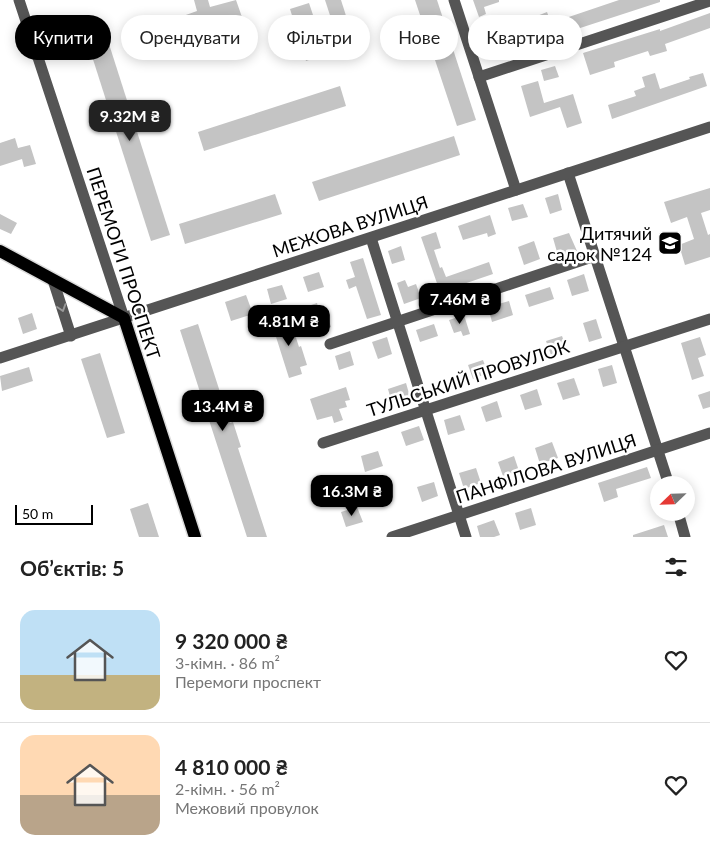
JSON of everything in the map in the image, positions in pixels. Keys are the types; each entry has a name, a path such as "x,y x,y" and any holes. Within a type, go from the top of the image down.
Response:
{"main road":[{"path":"0,251 124,318"},
{"name":"ПЕРЕМОГИ ПРОСПЕКТ","path":"124,318 195,537"}],"street":[{"name":"ПЕРЕМОГИ ПРОСПЕКТ","path":"19,0 124,318"},
{"path":"454,0 516,190"},
{"path":"479,77 710,1"},
{"name":"МЕЖОВА ВУЛИЦЯ","path":"0,358 710,127"},
{"path":"568,173 666,476"},
{"path":"370,238 466,537"},
{"path":"330,344 595,256"},
{"path":"53,280 71,336"},
{"name":"ТУЛЬСЬКИЙ ПРОВУЛОК","path":"323,443 710,319"},
{"name":"ПАНФІЛОВА ВУЛИЦЯ","path":"392,537 710,433"},
{"path":"681,521 686,537"}],"building":[{"path":"194,0 208,0 210,7 236,0 241,15 186,15 197,11"},
{"path":"325,0 341,0 346,15 330,15"},
{"path":"415,0 437,0 442,15 420,15"},
{"path":"473,0 499,0 499,2 484,7 486,14 478,15"},
{"path":"619,0 660,0 660,2 582,27 582,15 575,15"},
{"path":"309,3 313,15 292,15 290,9"},
{"path":"710,13 710,28 665,44 667,51 650,56 648,51 614,62 615,67 590,75 583,53 660,29 660,31"},
{"path":"111,50 170,235 151,241 93,60 111,60"},
{"path":"435,60 456,60 476,120 457,126"},
{"path":"555,66 559,77 544,81 541,70"},
{"path":"655,73 660,89 703,73 707,86 612,119 608,105 636,96 634,91 645,87 642,77"},
{"path":"538,81 544,103 573,94 582,123 567,128 560,107 530,117 521,86"},
{"path":"340,86 346,106 204,151 198,132"},
{"path":"454,136 460,155 319,201 312,182"},
{"path":"15,138 18,148 30,145 36,164 24,167 22,159 0,166 0,143"},
{"path":"710,188 710,210 701,213 708,235 710,234 710,257 685,265 679,245 694,239 687,217 671,223 664,202"},
{"path":"275,194 282,214 185,244 179,224"},
{"path":"558,194 562,210 550,214 545,198"},
{"path":"523,204 528,217 512,221 508,208"},
{"path":"0,214 17,223 11,234 0,229"},
{"path":"490,215 496,234 488,237 487,233 463,240 458,226"},
{"path":"436,232 441,248 434,250 440,268 442,267 446,277 489,262 493,274 440,292 421,237"},
{"path":"569,233 577,251 563,255 561,251 557,252 553,238"},
{"path":"534,241 540,259 524,265 518,247"},
{"path":"401,246 405,260 392,264 388,251"},
{"path":"363,258 381,315 367,319 356,286 349,289 346,280 355,277 350,262"},
{"path":"319,272 324,287 308,292 303,277"},
{"path":"584,274 589,291 572,296 567,280"},
{"path":"405,280 408,287 416,284 421,298 404,304 397,283"},
{"path":"282,285 287,299 271,304 267,289"},
{"path":"550,287 554,299 529,307 525,295"},
{"path":"246,295 253,314 231,321 225,302"},
{"path":"509,301 513,315 492,322 488,307"},
{"path":"317,303 320,314 326,312 331,327 317,332 308,306"},
{"path":"32,313 37,329 23,334 18,318"},
{"path":"464,315 470,334 463,336 461,331 454,333 449,320"},
{"path":"289,316 307,365 300,367 302,374 289,378 271,321"},
{"path":"596,319 602,338 589,342 583,323"},
{"path":"198,324 230,423 233,422 241,447 238,448 267,537 247,537 208,417 180,330"},
{"path":"434,324 438,336 420,342 416,330"},
{"path":"562,336 567,350 551,355 546,341"},
{"path":"387,337 392,354 378,359 372,342"},
{"path":"700,337 706,355 698,358 704,376 692,380 681,343"},
{"path":"350,351 354,365 339,370 335,356"},
{"path":"100,353 125,433 107,438 81,359"},
{"path":"483,360 488,373 473,379 468,365"},
{"path":"612,365 617,383 603,387 598,369"},
{"path":"29,367 33,381 2,391 0,376"},
{"path":"574,378 580,395 563,400 557,383"},
{"path":"406,383 410,397 392,404 388,389"},
{"path":"346,387 350,400 345,401 347,407 339,409 343,420 334,423 332,416 317,420 310,399"},
{"path":"537,389 542,405 525,410 520,395"},
{"path":"710,391 710,407 703,409 698,395"},
{"path":"497,401 502,417 486,422 481,407"},
{"path":"460,415 465,430 448,435 444,420"},
{"path":"419,426 424,440 406,446 401,432"},
{"path":"552,442 558,458 540,464 535,448"},
{"path":"378,451 383,466 365,472 361,456"},
{"path":"514,456 519,471 503,476 498,462"},
{"path":"647,467 650,476 650,478 616,489 618,497 604,502 598,483"},
{"path":"476,468 481,483 464,489 459,473"},
{"path":"434,482 438,496 422,502 417,487"},
{"path":"148,503 159,537 139,537 130,509"},
{"path":"357,507 363,522 346,527 341,512"},
{"path":"531,508 536,525 520,530 515,513"},
{"path":"494,520 500,535 480,537 477,526"},
{"path":"664,525 668,537 633,537 633,535"}],"place":[{"name":"Дитячий садок №124","path":"670,243"}]}
